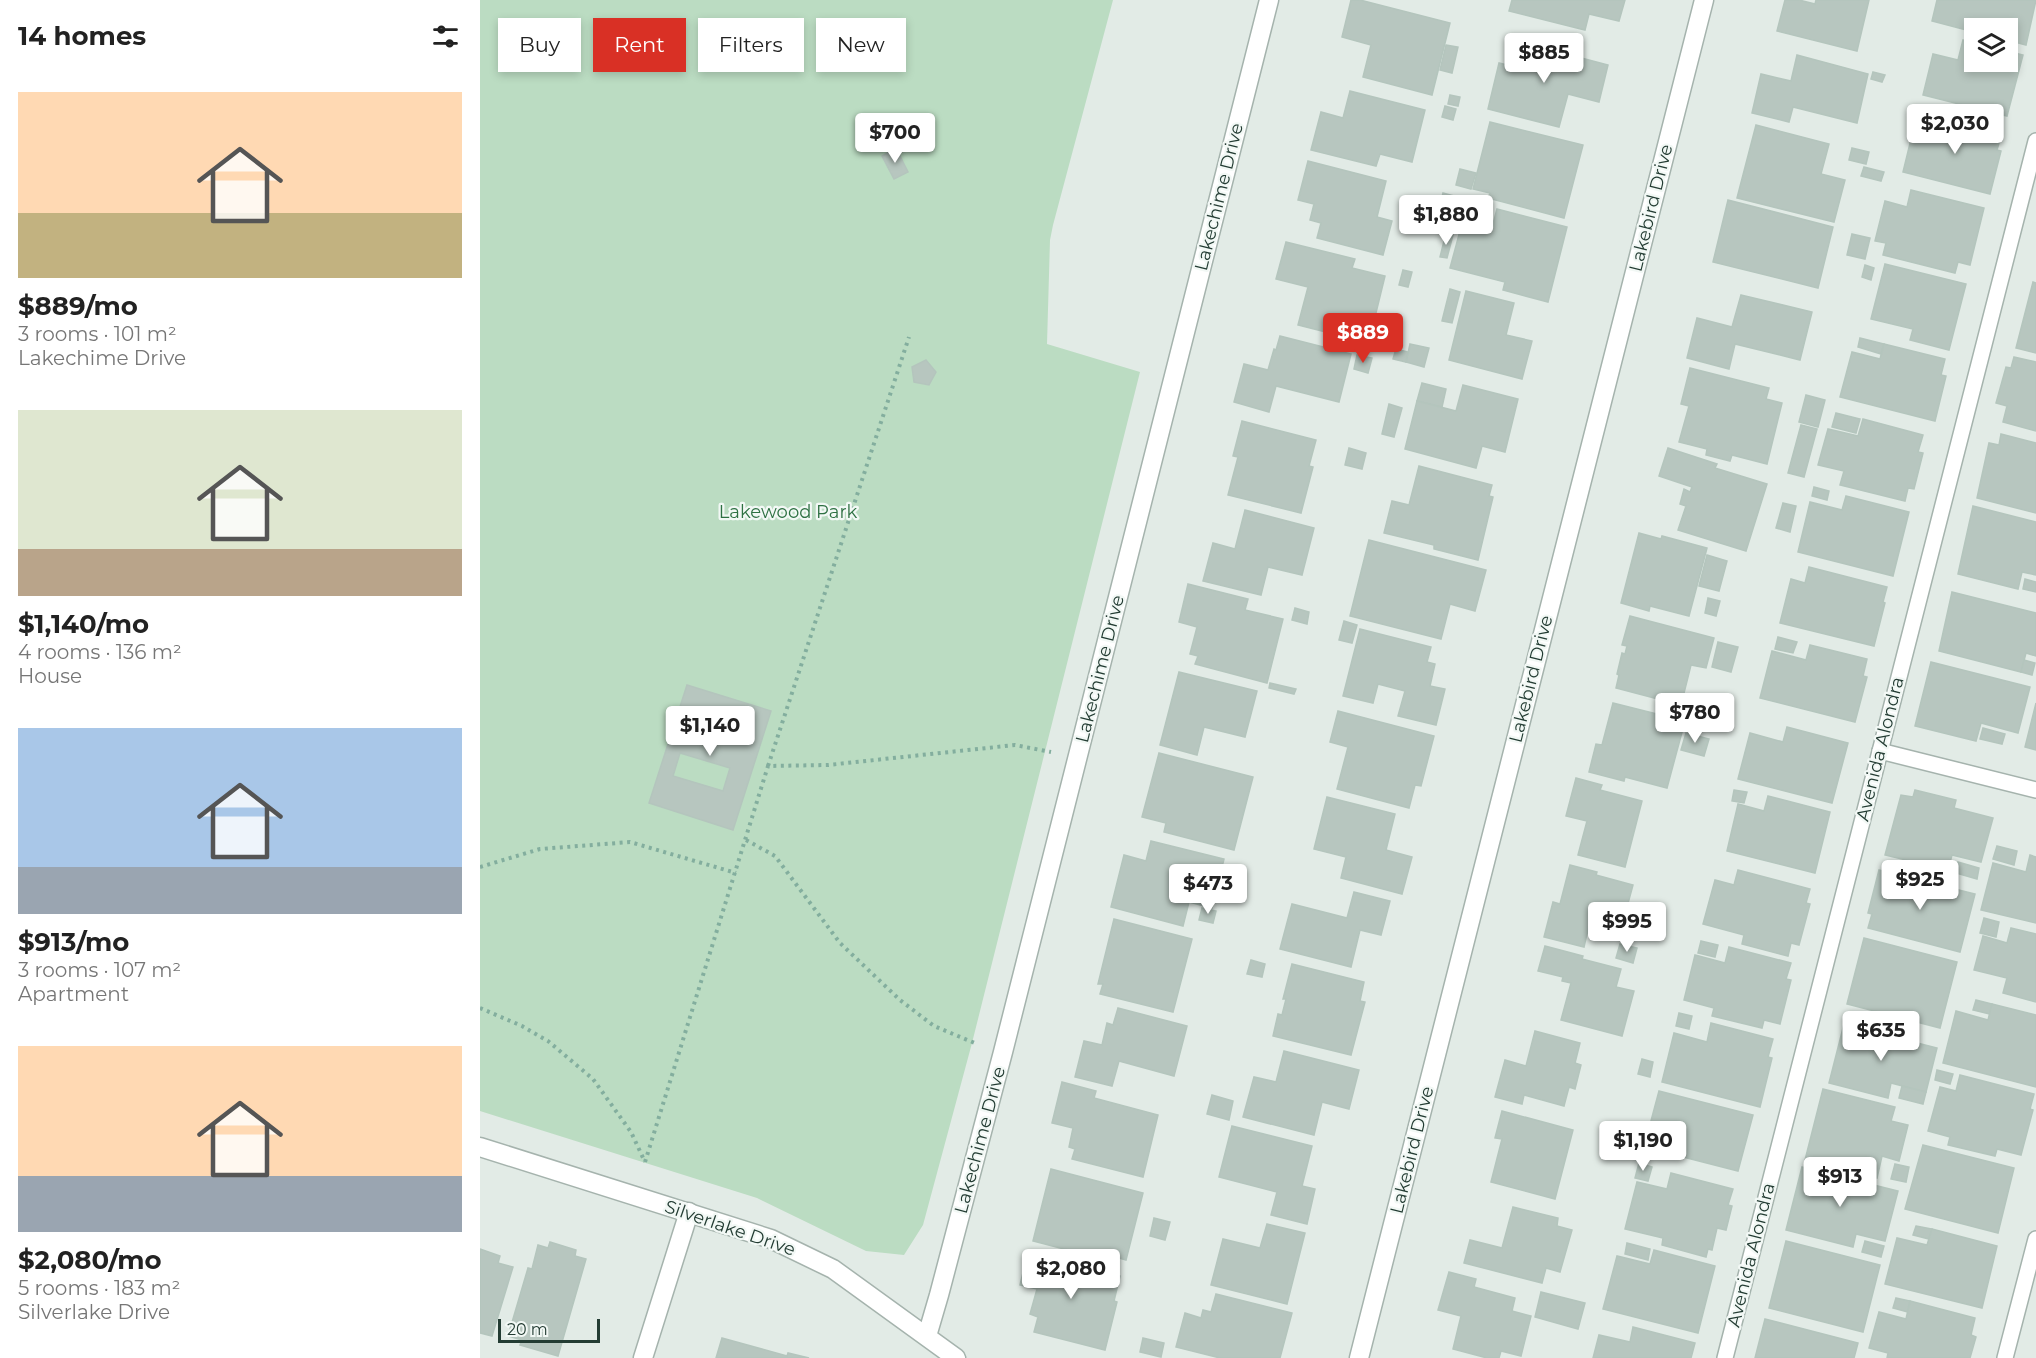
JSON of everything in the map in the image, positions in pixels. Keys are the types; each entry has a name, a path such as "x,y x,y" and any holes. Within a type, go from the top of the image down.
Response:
{"street":[{"name":"Lakechime Drive","path":"927,1336 1003,1052 1269,0"},
{"name":"Lakebird Drive","path":"1359,1358 1704,0"},
{"name":"Silverlake Drive","path":"480,1147 689,1212 771,1239 805,1254 861,1288 956,1358"},
{"path":"643,1358 689,1212"}],"lane":[{"name":"Avenida Alondra","path":"1725,1358 2036,141"},
{"path":"1880,751 2036,790"},
{"path":"2006,1358 2036,1239"}],"path":[{"path":"480,1008 522,1026 548,1041 593,1079 631,1132 645,1162 768,766 909,337"},
{"path":"768,766 828,765 1015,745 1078,758"},
{"path":"746,840 775,856 840,943 900,1000 934,1026 969,1042 1003,1052"},
{"path":"480,867 540,849 630,842 736,873"}],"green space":[{"name":"Lakewood Park","path":"480,0 1113,0 1050,240 1047,344 1140,372 972,1043 923,1225 904,1255 866,1251 757,1198 480,1111"}],"building":[{"path":"1351,0 1360,0 1450,23 1432,95 1363,77 1371,45 1342,37"},
{"path":"1512,0 1625,0 1619,21 1589,14 1585,30 1509,11"},
{"path":"1785,0 1799,0 1815,4 1816,0 1869,0 1857,51 1777,31"},
{"path":"1937,0 2036,0 2026,45 2018,43 2018,18 1964,18 1964,29 1932,21"},
{"path":"1963,40 1964,72 2018,72 2018,54 2023,55 2007,116 1923,95 1933,54 1958,60"},
{"path":"1517,41 1608,65 1599,102 1568,94 1559,127 1488,109 1499,63 1511,66"},
{"path":"1446,45 1458,47 1452,73 1440,70"},
{"path":"1797,55 1868,74 1857,123 1793,107 1789,122 1752,113 1761,74 1791,81"},
{"path":"1873,72 1885,75 1882,82 1871,79"},
{"path":"1350,91 1425,110 1412,162 1380,154 1376,166 1311,150 1321,112 1343,118"},
{"path":"1450,95 1460,97 1458,106 1448,104"},
{"path":"1445,106 1456,109 1453,120 1442,117"},
{"path":"1940,116 2002,133 1997,150 2001,151 1990,194 1903,172 1914,127 1936,133"},
{"path":"1490,122 1583,145 1564,218 1488,198 1490,193 1473,189"},
{"path":"1756,125 1829,144 1821,174 1845,180 1834,222 1737,198"},
{"path":"896,148 908,172 894,179 882,156"},
{"path":"1852,148 1869,152 1866,164 1849,160"},
{"path":"1308,161 1386,181 1377,217 1392,221 1383,255 1317,238 1321,223 1310,220 1314,204 1298,200"},
{"path":"1864,167 1884,172 1881,181 1861,176"},
{"path":"1460,169 1476,173 1471,189 1456,185"},
{"path":"1911,190 1984,208 1970,265 1958,262 1955,273 1883,255 1886,243 1875,241 1885,201 1907,207"},
{"path":"1443,193 1458,197 1455,209 1440,205"},
{"path":"1728,200 1833,227 1818,288 1713,262"},
{"path":"1497,209 1567,227 1548,302 1503,290 1505,282 1450,268 1464,216 1493,224"},
{"path":"1446,233 1453,235 1447,258 1440,257"},
{"path":"1852,234 1870,238 1865,259 1847,255"},
{"path":"1286,242 1355,259 1352,268 1385,276 1373,325 1330,314 1326,332 1298,325 1308,287 1276,279"},
{"path":"1885,264 1966,284 1949,350 1910,340 1913,329 1871,319"},
{"path":"1865,265 1874,268 1871,280 1862,277"},
{"path":"1403,270 1412,272 1408,287 1399,285"},
{"path":"2033,282 2036,283 2036,353 2016,348"},
{"path":"1450,289 1460,292 1452,323 1442,321"},
{"path":"1466,291 1514,303 1506,335 1532,341 1522,379 1449,360"},
{"path":"1741,295 1812,312 1800,360 1735,344 1729,369 1687,358 1697,318 1732,327"},
{"path":"1280,336 1351,354 1339,402 1276,386 1269,412 1234,402 1244,364 1268,370"},
{"path":"1860,338 1884,344 1881,354 1858,347"},
{"path":"1410,344 1429,348 1424,367 1406,362"},
{"path":"1884,344 1945,359 1941,375 1946,376 1935,421 1840,397 1852,352 1880,359"},
{"path":"1396,349 1408,352 1406,362 1393,359"},
{"path":"1357,355 1372,358 1368,373 1354,369"},
{"path":"2014,357 2036,362 2036,431 2003,422 2007,406 1996,403 2006,367 2011,368"},
{"path":"926,360 936,372 929,385 914,382 912,367"},
{"path":"1690,368 1769,388 1766,399 1782,403 1767,464 1732,455 1730,461 1706,455 1707,449 1679,442 1689,406 1681,404"},
{"path":"1422,383 1446,389 1442,407 1417,401"},
{"path":"1463,385 1518,399 1505,452 1482,446 1476,468 1405,449 1417,401 1456,411"},
{"path":"1806,395 1825,400 1818,427 1799,422"},
{"path":"1389,404 1402,408 1394,437 1382,434"},
{"path":"1836,413 1860,419 1856,433 1832,427"},
{"path":"1863,419 1923,435 1918,452 1923,453 1914,489 1908,488 1905,501 1840,485 1844,471 1818,465 1828,429 1858,436"},
{"path":"1242,421 1316,440 1309,466 1313,467 1301,513 1228,495 1238,457 1233,456"},
{"path":"1801,425 1817,429 1804,477 1788,473"},
{"path":"2001,434 2036,443 2036,513 1977,498 1989,443 1999,445"},
{"path":"1349,448 1366,453 1362,469 1345,465"},
{"path":"1668,448 1717,464 1715,468 1767,484 1746,551 1678,530 1686,506 1680,504 1684,489 1690,492 1692,487 1659,476"},
{"path":"1419,466 1492,485 1489,496 1493,497 1478,560 1434,549 1434,545 1384,533 1392,501 1409,505"},
{"path":"1814,487 1829,491 1827,500 1812,496"},
{"path":"1846,496 1909,512 1893,576 1798,552 1810,502 1842,510"},
{"path":"1783,503 1796,506 1790,532 1776,528"},
{"path":"1973,506 2036,522 2036,575 2022,572 2018,589 1958,574"},
{"path":"1245,510 1314,528 1302,575 1268,567 1261,595 1203,581 1213,543 1235,549"},
{"path":"1639,533 1661,539 1662,536 1707,548 1689,616 1650,606 1649,611 1621,603"},
{"path":"1369,540 1486,570 1475,611 1450,604 1441,639 1350,616"},
{"path":"1707,555 1727,561 1719,591 1699,586"},
{"path":"1809,567 1887,587 1874,646 1780,623 1791,579 1805,583"},
{"path":"2025,579 2036,582 2036,592 2023,589"},
{"path":"1188,584 1248,599 1245,610 1283,619 1267,683 1195,664 1198,656 1190,654 1197,627 1179,622"},
{"path":"1952,592 2036,613 2036,656 2026,653 2021,672 1939,651"},
{"path":"1708,598 1720,601 1716,616 1705,613"},
{"path":"1295,608 1309,612 1307,624 1292,620"},
{"path":"1630,616 1714,638 1706,668 1691,665 1681,705 1616,688 1622,653 1625,654 1627,646 1622,645"},
{"path":"1344,621 1357,625 1352,643 1339,640"},
{"path":"1360,629 1431,647 1427,662 1435,664 1430,686 1445,689 1436,725 1398,716 1405,691 1378,684 1373,703 1343,696"},
{"path":"1778,637 1797,642 1793,653 1775,649"},
{"path":"1718,642 1738,647 1731,672 1712,667"},
{"path":"1810,645 1867,659 1863,676 1867,677 1855,722 1760,698 1772,651 1806,660"},
{"path":"2024,660 2035,663 2032,675 2021,672"},
{"path":"1931,662 2030,687 2018,733 1981,723 1976,741 1915,726"},
{"path":"1179,672 1257,691 1245,737 1204,727 1197,755 1160,745"},
{"path":"1270,683 1296,689 1294,694 1269,688"},
{"path":"687,685 771,711 733,830 649,803","holes":["680,753 730,768 723,791 673,776"]},
{"path":"1613,703 1685,721 1667,788 1625,777 1624,781 1589,772 1596,744 1602,745"},
{"path":"2036,703 2036,750 2025,747"},
{"path":"1338,711 1434,736 1421,786 1415,785 1409,808 1337,789 1348,747 1330,742"},
{"path":"1787,727 1848,743 1832,803 1738,779 1750,733 1783,742"},
{"path":"1983,728 2005,734 2002,744 1980,739"},
{"path":"1686,733 1709,739 1704,756 1681,750"},
{"path":"1159,753 1253,777 1234,850 1164,832 1166,823 1142,817"},
{"path":"1576,778 1602,785 1600,790 1642,801 1625,867 1578,855 1587,821 1566,816"},
{"path":"1734,790 1747,792 1744,803 1732,801"},
{"path":"1915,790 1956,800 1954,808 1993,818 1981,862 1952,855 1948,870 1885,855 1901,795 1913,797"},
{"path":"1768,796 1830,812 1815,873 1727,851 1738,804 1764,811"},
{"path":"1327,797 1395,814 1386,850 1412,857 1402,894 1341,878 1346,857 1314,849"},
{"path":"1151,841 1224,859 1212,908 1189,902 1183,926 1111,907 1124,855 1146,861"},
{"path":"1997,846 2017,851 2014,865 1993,859"},
{"path":"2030,855 2036,857 2036,923 1981,910 1993,863 2026,872"},
{"path":"1958,862 1979,868 1977,879 1956,873"},
{"path":"1570,865 1633,885 1621,929 1590,921 1584,947 1544,937 1553,902 1560,904"},
{"path":"1738,870 1810,889 1806,903 1810,904 1799,945 1791,943 1788,956 1742,944 1744,935 1703,924 1715,880 1734,885"},
{"path":"1879,870 1975,894 1960,952 1868,928 1872,914 1868,913"},
{"path":"1354,892 1390,901 1381,935 1360,930 1351,967 1280,949 1292,904 1347,918"},
{"path":"1202,908 1216,911 1213,923 1199,920"},
{"path":"1984,918 1999,922 1996,937 1980,933"},
{"path":"1114,919 1192,939 1173,1012 1100,994 1103,984 1098,984"},
{"path":"2011,928 2036,934 2036,1002 2003,993 2007,978 1974,970 1983,936 2007,943"},
{"path":"1864,938 1957,962 1940,1028 1847,1004"},
{"path":"1701,941 1718,945 1715,957 1698,953"},
{"path":"1620,944 1637,948 1633,963 1616,958"},
{"path":"1545,946 1621,969 1616,987 1634,991 1622,1036 1561,1020 1571,983 1562,981 1563,977 1538,971"},
{"path":"1729,947 1791,963 1786,979 1791,980 1780,1024 1764,1020 1762,1028 1712,1016 1714,1008 1684,1000 1695,955 1725,963"},
{"path":"1251,960 1265,964 1262,977 1247,974"},
{"path":"1292,964 1364,982 1360,1001 1365,1002 1351,1055 1273,1036 1278,1014 1282,1015 1286,999 1283,999"},
{"path":"1976,1000 1992,1004 1990,1014 1973,1010"},
{"path":"1992,1004 2036,1015 2036,1087 1943,1063 1956,1011 1988,1020"},
{"path":"1118,1008 1187,1026 1174,1076 1119,1061 1112,1086 1075,1077 1084,1041 1102,1045 1107,1023 1113,1025"},
{"path":"1679,1013 1692,1016 1689,1029 1676,1026"},
{"path":"1711,1023 1773,1039 1768,1057 1772,1058 1760,1107 1662,1082 1674,1033 1707,1042"},
{"path":"1844,1024 1863,1028 1863,1025 1896,1033 1894,1037 1937,1048 1926,1092 1891,1083 1888,1098 1829,1083"},
{"path":"1535,1031 1580,1043 1575,1063 1581,1065 1575,1089 1569,1087 1564,1106 1524,1095 1522,1104 1495,1097 1505,1060 1526,1066"},
{"path":"1284,1051 1359,1070 1349,1109 1322,1102 1314,1135 1243,1117 1254,1077 1276,1082"},
{"path":"1642,1059 1653,1062 1650,1077 1638,1074"},
{"path":"1937,1070 1953,1074 1950,1084 1935,1080"},
{"path":"1960,1075 2034,1094 2030,1109 2033,1110 2021,1155 1997,1149 1995,1156 1948,1145 1950,1137 1928,1131 1940,1087 1956,1091"},
{"path":"1062,1082 1096,1091 1094,1098 1158,1115 1143,1177 1072,1159 1075,1149 1069,1147 1073,1128 1052,1123"},
{"path":"1902,1086 1926,1092 1923,1104 1899,1098"},
{"path":"1823,1089 1895,1107 1891,1121 1908,1125 1899,1161 1882,1156 1877,1178 1805,1160"},
{"path":"1659,1091 1753,1115 1738,1171 1644,1147"},
{"path":"1212,1095 1233,1101 1229,1120 1207,1114"},
{"path":"1502,1111 1573,1130 1555,1199 1491,1182 1502,1139 1495,1138"},
{"path":"1232,1126 1312,1146 1302,1186 1315,1189 1307,1224 1271,1215 1277,1192 1219,1177"},
{"path":"1923,1145 2014,1168 1998,1233 1905,1209"},
{"path":"1639,1163 1652,1167 1648,1181 1635,1178"},
{"path":"1895,1164 1909,1167 1906,1182 1891,1179"},
{"path":"1802,1167 1898,1191 1885,1241 1856,1234 1853,1247 1786,1230"},
{"path":"1051,1169 1143,1193 1126,1260 1092,1250 1091,1256 1033,1241"},
{"path":"1671,1173 1733,1189 1728,1205 1732,1206 1726,1230 1717,1228 1712,1250 1708,1249 1706,1257 1662,1245 1663,1238 1625,1229 1637,1182 1667,1189"},
{"path":"1513,1207 1558,1218 1557,1226 1572,1230 1560,1272 1546,1268 1542,1283 1464,1263 1470,1240 1502,1248"},
{"path":"1154,1218 1170,1222 1165,1240 1150,1236"},
{"path":"1267,1224 1305,1233 1287,1304 1211,1285 1223,1239 1260,1248"},
{"path":"1916,1226 1932,1229 1929,1239 1913,1235"},
{"path":"1932,1229 1997,1246 1982,1308 1885,1284 1897,1238 1927,1245"},
{"path":"1786,1241 1880,1265 1863,1332 1769,1308"},
{"path":"1865,1241 1884,1246 1881,1257 1862,1252"},
{"path":"550,1242 576,1250 575,1256 586,1259 558,1356 520,1345 522,1340 508,1336 528,1268 532,1269 538,1245 548,1248"},
{"path":"1627,1243 1650,1249 1648,1260 1625,1254"},
{"path":"480,1249 500,1256 498,1263 513,1267 492,1336 480,1333"},
{"path":"1654,1250 1715,1266 1698,1333 1603,1309 1617,1256 1650,1264"},
{"path":"1028,1252 1120,1276 1114,1301 1117,1302 1105,1350 1034,1332 1038,1317 1030,1314 1037,1289 1020,1285"},
{"path":"1449,1272 1476,1279 1474,1287 1515,1298 1512,1311 1531,1316 1521,1356 1501,1351 1499,1358 1487,1358 1453,1349 1461,1316 1438,1310"},
{"path":"1541,1292 1585,1303 1578,1329 1535,1317"},
{"path":"1216,1294 1292,1313 1280,1358 1220,1358 1176,1347 1185,1313 1201,1318 1203,1310 1211,1312"},
{"path":"1896,1298 1910,1301 1908,1312 1893,1308"},
{"path":"1910,1301 1975,1318 1971,1335 1976,1337 1970,1358 1887,1358 1888,1353 1869,1348 1879,1312 1906,1319"},
{"path":"1765,1319 1858,1343 1854,1358 1755,1358"},
{"path":"1633,1327 1695,1343 1691,1358 1593,1358 1599,1335 1630,1342"},
{"path":"722,1338 787,1356 788,1353 809,1358 716,1358"},
{"path":"1143,1338 1164,1343 1161,1357 1140,1352"}]}
